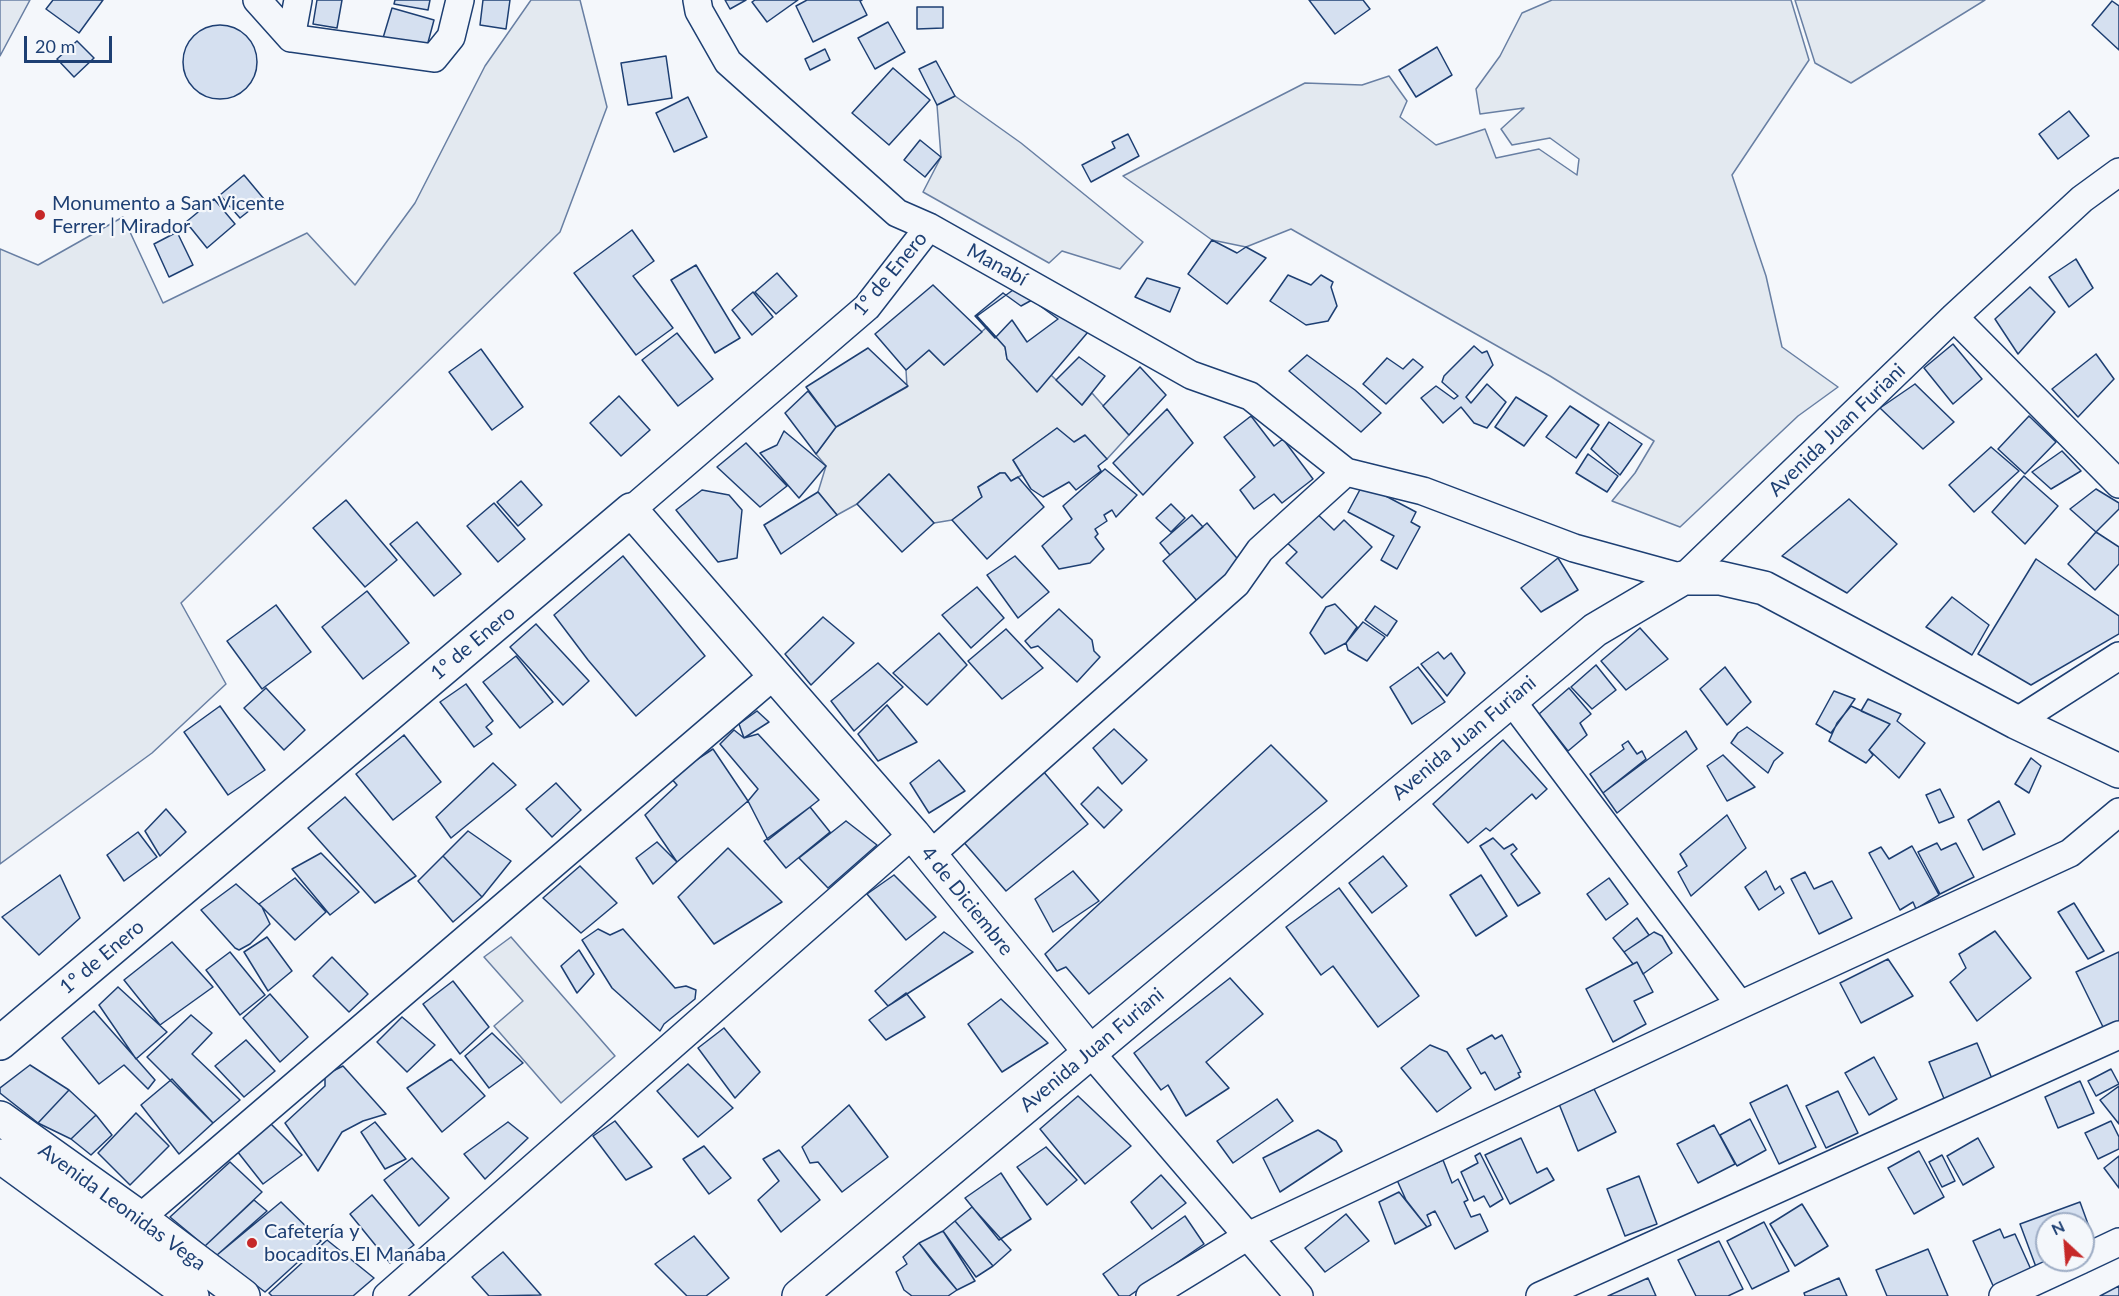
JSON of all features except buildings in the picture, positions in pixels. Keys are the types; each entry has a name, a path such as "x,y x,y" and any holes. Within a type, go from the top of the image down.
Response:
{"main road":[{"name":"4 de Diciembre","path":"631,510 921,844 1090,1052"},
{"name":"1º de Enero","path":"0,1043 631,510"},
{"name":"Avenida Juan Furiani","path":"799,1296 1595,630 1683,578"},
{"path":"1683,578 1720,578 1764,588 2016,722 2119,771"},
{"name":"Avenida Leonidas Vega","path":"0,1118 140,1218 243,1296"},
{"name":"Avenida Leonidas Vega","path":"0,1156 192,1296"}],"street":[{"path":"257,0 291,38 434,58 451,37 460,0"},
{"path":"291,38 298,0"},
{"name":"Manabí","path":"697,0 699,11 728,62 897,213 929,227 1191,375 1250,396 1346,472"},
{"name":"Avenida Juan Furiani","path":"1683,578 1954,317 2082,199 2119,172"},
{"name":"1º de Enero","path":"631,510 867,307 929,227"},
{"path":"1954,317 2119,484"},
{"path":"387,1296 921,844 1236,584 1260,550 1346,472 1423,491 1574,548 1683,578"},
{"path":"2016,722 2119,656"},
{"path":"140,1218 773,676"},
{"path":"1511,699 1740,1005"},
{"path":"1150,1296 1248,1236 2070,853 2119,813"},
{"path":"1540,1296 2119,1035"},
{"name":"4 de Diciembre","path":"1090,1052 1299,1296"},
{"path":"2095,1253 2119,1242"},
{"path":"2003,1296 2054,1272"}],"shaded area":[{"path":"0,0 30,0 0,56"},
{"path":"531,0 580,0 607,107 560,232 181,603 226,684 152,753 0,864 0,249 38,265 123,217 163,303 307,233 355,285 415,203 485,66"},
{"path":"1552,0 1791,0 1809,60 1732,175 1766,276 1782,347 1838,387 1798,416 1680,527 1612,501 1635,473 1654,441 1550,376 1291,229 1246,247 1212,240 1123,176 1305,83 1362,85 1389,76 1407,101 1400,117 1436,145 1485,129 1496,158 1539,149 1577,175 1579,159 1550,138 1512,145 1501,129 1524,108 1480,114 1476,89 1500,56 1522,13"},
{"path":"1795,0 1985,0 1851,83 1815,63"},
{"path":"955,96 1021,143 1143,242 1120,269 1062,251 1049,263 923,192 941,157 937,105"},
{"path":"987,327 1005,347 1007,359 1051,375 1082,405 1092,393 1129,435 1107,459 1074,442 1056,429 1013,460 1022,475 1011,481 1005,473 1000,473 978,487 982,497 952,520 934,523 889,474 857,504 837,515 818,492 826,466 816,454 836,427 907,387 906,370 929,350 944,365"},
{"path":"511,937 615,1056 561,1103 494,1026 523,1001 484,957"}],"place":[{"name":"Monumento a San Vicente Ferrer | Mirador","path":"40,215"},
{"name":"Cafetería y bocaditos El Manaba","path":"252,1243"}]}
